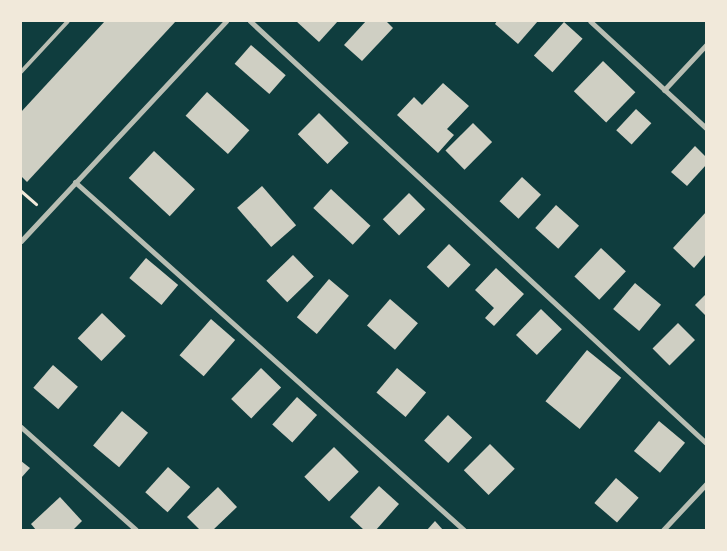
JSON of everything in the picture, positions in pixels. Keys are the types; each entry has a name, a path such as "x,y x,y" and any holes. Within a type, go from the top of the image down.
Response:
{"street":[{"path":"21,241 226,21"},
{"path":"250,21 706,443"},
{"path":"590,21 706,128"},
{"path":"664,90 706,45"},
{"path":"76,182 464,530"},
{"path":"21,428 136,530"},
{"path":"663,530 706,484"}],"lane":[{"path":"21,72 68,21"}],"path":[{"path":"21,191 46,213"}],"building":[{"path":"105,21 176,21 27,182 21,176 21,112"},
{"path":"296,21 338,21 319,42"},
{"path":"366,21 386,21 393,28 362,61 344,45"},
{"path":"497,21 538,21 518,44 495,24"},
{"path":"564,22 583,39 552,72 534,55"},
{"path":"251,45 286,75 269,94 235,64"},
{"path":"603,61 635,92 606,122 574,91"},
{"path":"443,83 469,106 447,129 454,135 438,153 397,115 414,97 422,105"},
{"path":"207,92 249,130 228,154 186,116"},
{"path":"636,109 651,123 632,145 616,130"},
{"path":"319,113 349,143 327,164 298,134"},
{"path":"473,123 492,142 465,170 445,151"},
{"path":"695,146 706,157 706,165 687,186 671,172"},
{"path":"154,151 195,189 170,216 129,178"},
{"path":"522,177 541,195 519,219 499,201"},
{"path":"262,186 296,225 271,247 237,208"},
{"path":"331,189 370,226 353,245 313,208"},
{"path":"409,193 425,209 399,235 383,219"},
{"path":"556,205 579,226 558,249 535,228"},
{"path":"706,212 706,254 694,268 673,248"},
{"path":"449,244 471,265 448,288 427,267"},
{"path":"601,248 626,271 599,300 574,277"},
{"path":"293,255 314,277 287,302 266,281"},
{"path":"146,258 178,285 161,305 129,278"},
{"path":"496,268 524,294 494,326 485,318 494,308 475,290"},
{"path":"329,279 349,296 317,334 297,317"},
{"path":"635,283 661,305 639,331 613,309"},
{"path":"706,294 706,316 695,305"},
{"path":"390,299 418,323 395,350 367,325"},
{"path":"541,309 562,329 537,355 516,335"},
{"path":"102,313 126,336 101,361 78,338"},
{"path":"211,319 235,340 204,376 180,355"},
{"path":"678,323 695,340 670,365 653,348"},
{"path":"587,350 621,378 580,429 545,401"},
{"path":"53,365 78,387 58,409 33,388"},
{"path":"261,368 281,387 251,418 231,399"},
{"path":"397,368 426,392 406,417 376,393"},
{"path":"297,397 317,415 292,443 272,424"},
{"path":"122,411 148,433 119,467 93,445"},
{"path":"448,415 472,438 448,463 424,441"},
{"path":"659,421 685,443 660,473 634,451"},
{"path":"490,444 515,469 489,495 464,470"},
{"path":"334,447 359,472 329,501 304,477"},
{"path":"21,461 30,468 21,478"},
{"path":"168,467 190,487 168,512 145,492"},
{"path":"616,478 639,498 617,523 594,503"},
{"path":"379,486 399,504 376,530 364,530 350,517"},
{"path":"218,487 237,507 213,530 200,530 187,517"},
{"path":"60,497 82,521 73,530 36,530 31,524"},
{"path":"435,521 443,530 427,530"}]}
